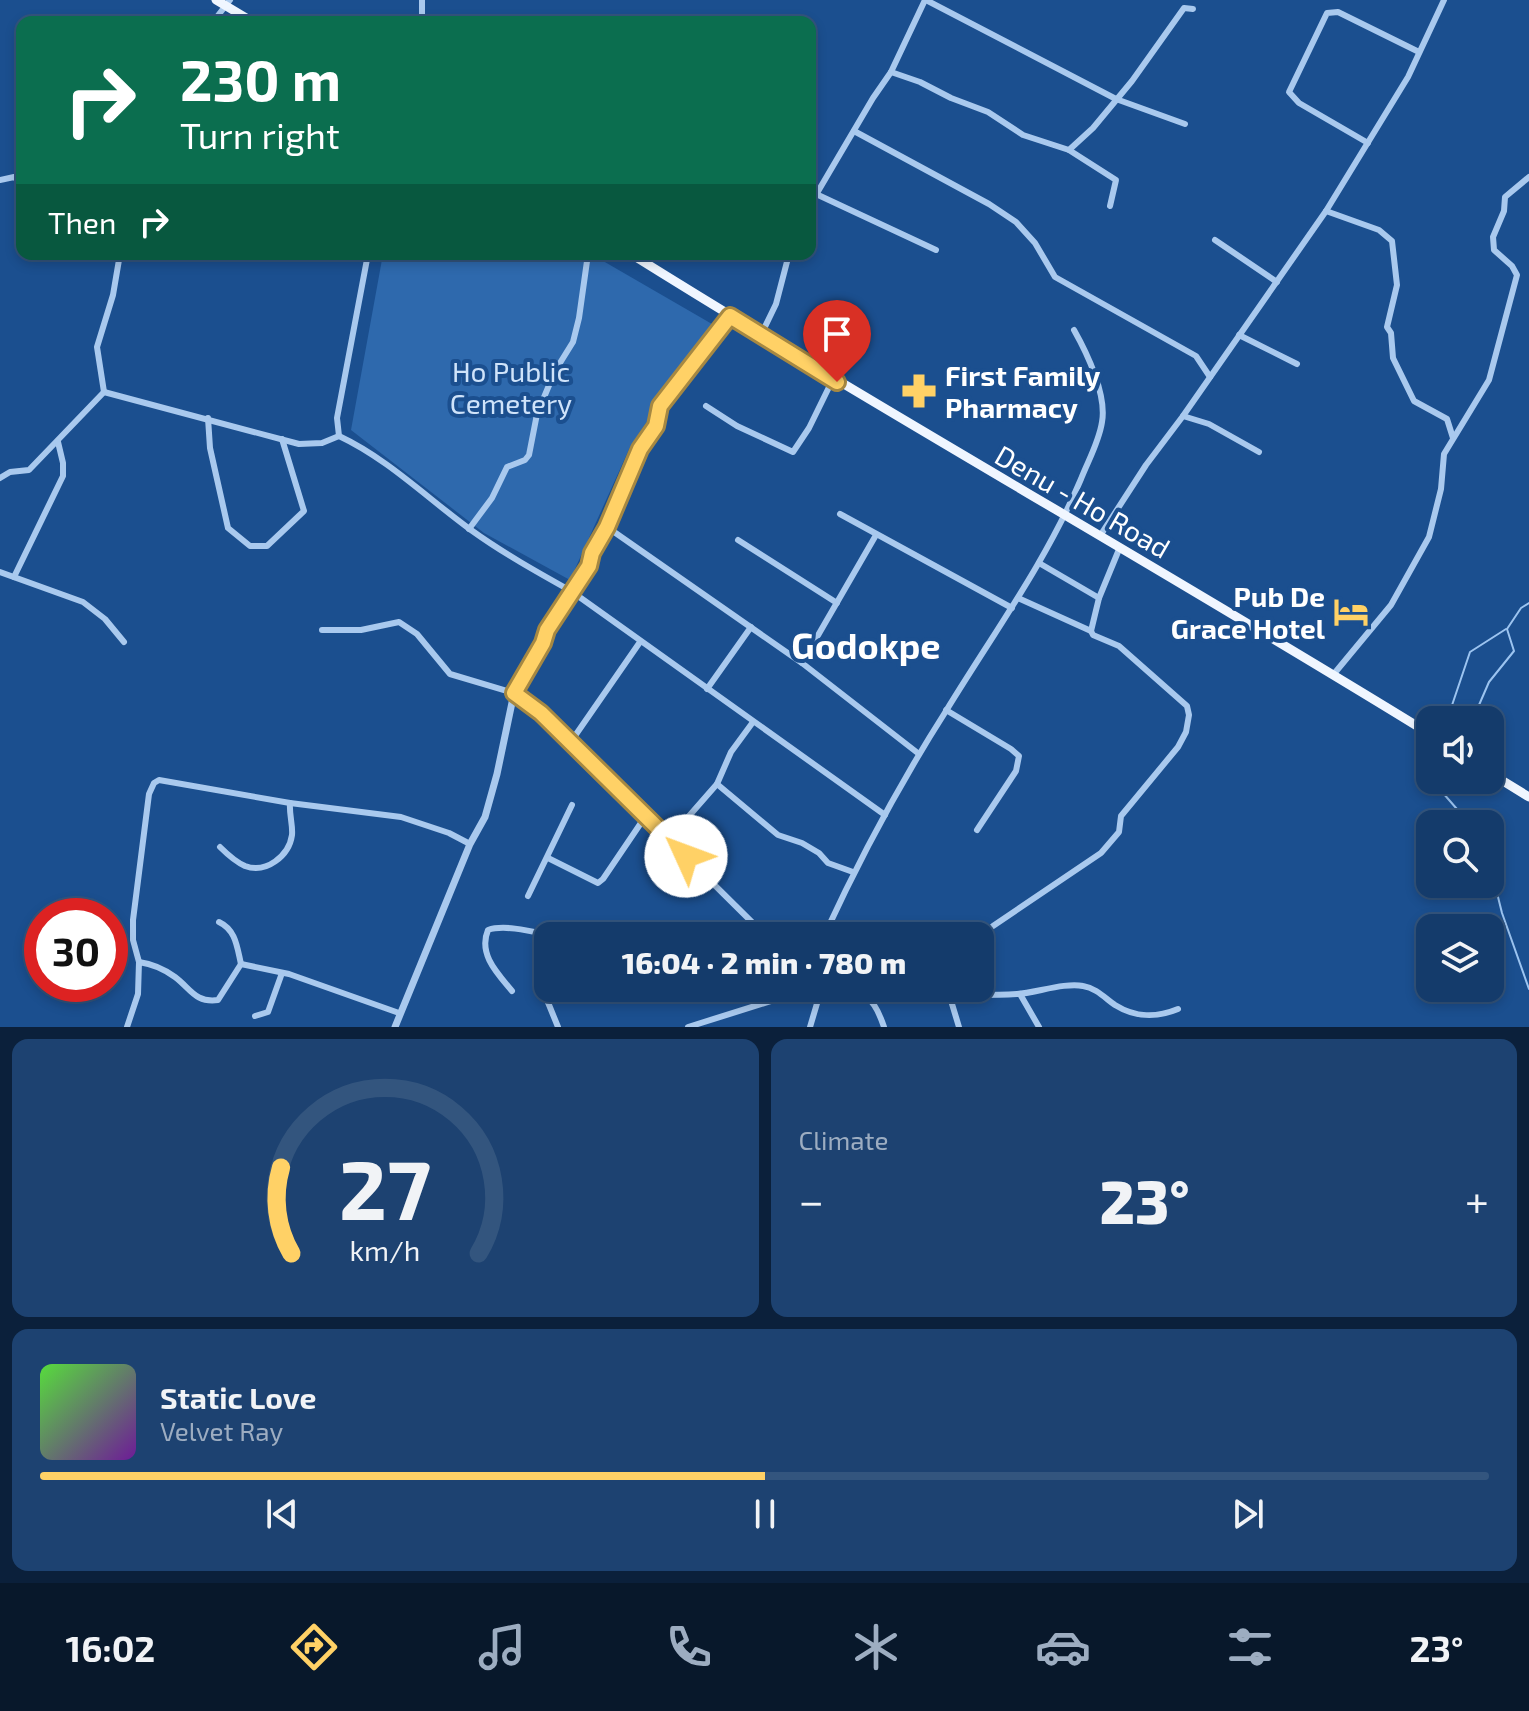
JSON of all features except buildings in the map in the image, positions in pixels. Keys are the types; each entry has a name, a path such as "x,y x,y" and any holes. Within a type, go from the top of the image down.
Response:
{"main road":[{"path":"216,0 228,3 245,16"},
{"name":"Denu - Ho Road","path":"641,260 833,379 1228,610 1416,725"},
{"path":"1504,782 1529,797"}],"street":[{"path":"936,250 816,194 891,72 925,0 1116,99 1185,124"},
{"path":"1100,536 1146,465 1326,211 1408,77 1444,0"},
{"path":"1069,150 1093,128 1177,15 1184,8 1193,9"},
{"path":"1368,143 1299,103 1289,92 1327,13 1338,12 1419,52"},
{"path":"891,72 988,112 1023,135 1069,150 1116,180 1110,206"},
{"path":"854,131 989,204 1016,222 1035,243 1055,277 1196,356 1210,377"},
{"path":"1333,675 1373,630 1419,559 1433,524 1441,489 1444,454 1484,391 1517,275 1512,266 1494,250 1493,237 1504,211 1505,197 1529,177"},
{"path":"1326,211 1379,230 1392,241 1397,285 1387,327 1391,333 1393,358 1414,401 1447,419 1453,438"},
{"path":"1215,240 1277,282"},
{"path":"104,392 97,347 119,260"},
{"path":"339,436 337,418 367,260"},
{"path":"469,529 492,498 507,467 525,460 529,455 537,414 555,371 573,342 587,260"},
{"path":"761,335 776,304 787,260"},
{"path":"395,1027 470,844 485,817 514,693 543,643 547,630 589,566 640,449 656,426 660,406 730,316"},
{"path":"830,922 853,872 919,754 1012,608 1065,517 1092,452 1103,419 1093,371 1074,330"},
{"path":"1239,335 1297,364"},
{"path":"706,406 737,426 793,452 809,428 833,379"},
{"path":"104,392 299,444 322,443 339,436 362,447 469,529 571,591 885,815"},
{"path":"0,478 10,472 29,470 104,392"},
{"path":"1183,416 1218,428 1259,452"},
{"path":"208,418 210,448 228,528 250,546 267,546 304,511 282,439"},
{"path":"14,577 63,476 58,442"},
{"path":"840,514 1012,608"},
{"path":"607,527 802,663 919,754"},
{"path":"802,663 876,535"},
{"path":"738,540 837,603"},
{"path":"1091,631 1099,598 1120,547"},
{"path":"1039,563 1099,598"},
{"path":"0,572 83,602 105,619 124,642"},
{"path":"994,925 1101,853 1119,832 1121,816 1178,747 1186,732 1189,715 1187,706 1119,646 1018,598"},
{"path":"322,630 361,630 399,622 417,634 450,674 514,693 541,713 752,922"},
{"path":"707,689 751,627"},
{"path":"570,743 640,642"},
{"path":"946,710 1019,756 1016,771 977,830"},
{"path":"668,840 717,784 731,752 753,722"},
{"path":"127,1027 138,994 139,962 133,940 133,920 149,794 154,783 165,780 290,803 401,817 449,833 470,844"},
{"path":"717,784 778,835 802,843 819,853 828,863 853,872"},
{"path":"220,847 243,865 255,869 272,864 284,856 292,835 290,803"},
{"path":"528,896 572,805"},
{"path":"548,858 598,883 645,817"},
{"path":"680,826 686,856"},
{"path":"139,962 154,964 174,976 195,997 207,1001 218,1000 241,964 235,938 228,926 219,922"},
{"path":"512,991 493,968 484,948 488,930 534,933"},
{"path":"241,964 282,973 399,1013"},
{"path":"255,1016 268,1012 282,973"},
{"path":"994,994 1020,994 1083,985 1117,1006 1139,1015 1162,1015 1178,1009"},
{"path":"1020,994 1039,1027"},
{"path":"548,1002 558,1027"},
{"path":"688,1027 768,1002"},
{"path":"810,1027 817,1002"},
{"path":"872,1002 884,1027"},
{"path":"951,1002 959,1027"}],"green space":[{"name":"Ho Public Cemetery","path":"382,260 601,260 712,324 630,447 570,580 484,533 351,430"}],"waterway":[{"path":"1478,706 1489,682 1514,651 1507,629 1521,608 1529,603"},
{"path":"1452,706 1470,652 1506,629"},
{"path":"1444,794 1458,810"},
{"path":"1498,898 1529,989"}],"place":[{"name":"First Family Pharmacy","path":"919,391"},
{"name":"Pub De Grace Hotel","path":"1351,612"}],"district":[{"name":"Godokpe","path":"866,644"}],"route":[{"path":"686,856 541,713 514,693 543,643 547,630 589,566 592,553 607,527 640,449 656,426 660,406 730,316 837,382"}]}
